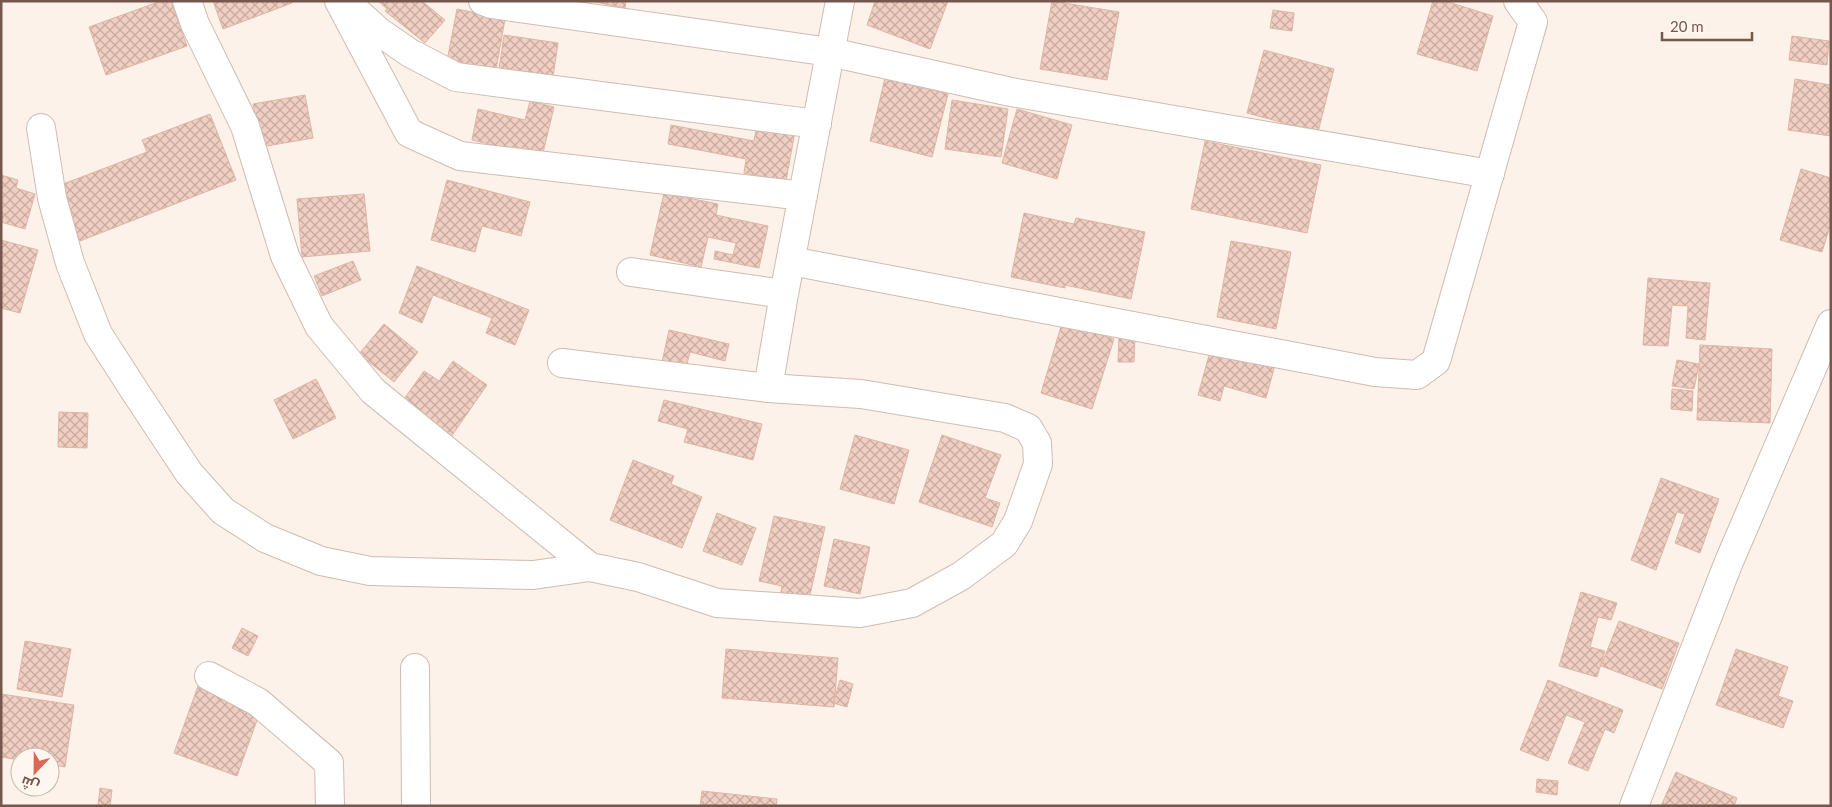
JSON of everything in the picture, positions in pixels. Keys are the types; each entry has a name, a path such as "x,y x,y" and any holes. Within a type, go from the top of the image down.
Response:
{"street":[{"path":"187,1 195,24 245,126 285,256 319,326 373,390 590,567"},
{"path":"339,1 409,133 460,156 803,196"},
{"path":"345,1 378,31 410,53 456,77 817,124"},
{"path":"483,1 491,4 830,52 1010,92 1490,174"},
{"path":"768,388 840,1"},
{"path":"791,261 1375,372 1417,376 1436,361 1533,22 1518,1"},
{"path":"41,128 52,198 70,262 98,334 189,473 223,511 265,538 321,561 370,571 533,575 590,567 638,577 717,603 860,612 912,603 961,576 1004,544 1018,521 1038,464 1037,443 1028,428 1005,418 861,394 768,388 562,363"},
{"path":"631,272 784,294"},
{"path":"1634,806 1728,564 1831,324"},
{"path":"415,668 416,806"},
{"path":"209,676 258,702 328,764 330,806"}],"building":[{"path":"161,1 171,1 187,46 106,75 89,27"},
{"path":"213,1 292,1 292,3 223,29"},
{"path":"378,1 422,1 445,20 425,43 385,11 387,9"},
{"path":"590,1 626,1 625,8"},
{"path":"875,1 948,1 930,49 867,25"},
{"path":"1052,1 1119,12 1107,80 1040,69"},
{"path":"1433,1 1445,1 1493,16 1477,71 1417,54"},
{"path":"457,9 505,19 496,70 447,61"},
{"path":"1273,10 1294,13 1292,31 1270,28"},
{"path":"504,35 558,43 553,77 499,69"},
{"path":"1792,36 1829,41 1827,65 1789,60"},
{"path":"1264,50 1334,69 1318,132 1247,113"},
{"path":"885,78 948,94 932,157 870,141"},
{"path":"1795,79 1831,85 1831,136 1788,130"},
{"path":"305,95 313,138 261,147 253,104"},
{"path":"952,100 1008,109 1001,157 945,149"},
{"path":"530,101 554,107 542,157 472,140 478,109 525,120"},
{"path":"1017,109 1072,125 1057,179 1002,163"},
{"path":"210,114 236,180 80,241 58,186 147,152 142,140"},
{"path":"757,124 795,131 786,181 744,173 746,159 668,144 671,125 754,141"},
{"path":"1205,141 1321,165 1307,233 1191,209"},
{"path":"1801,169 1831,178 1831,223 1822,252 1780,240"},
{"path":"1,175 18,180 16,188 35,194 25,229 1,222"},
{"path":"447,180 530,202 521,236 482,226 475,252 431,240"},
{"path":"664,193 718,204 716,215 768,226 759,268 714,259 715,251 733,255 736,243 708,237 701,267 650,255"},
{"path":"364,194 370,251 302,257 297,199"},
{"path":"1024,213 1074,224 1076,218 1145,232 1131,299 1065,285 1065,288 1011,277"},
{"path":"1,240 38,250 20,313 1,308"},
{"path":"1231,241 1291,252 1276,329 1217,317"},
{"path":"353,261 361,280 322,296 314,276"},
{"path":"417,266 529,310 515,345 486,333 492,318 433,295 422,323 399,313"},
{"path":"1648,278 1710,283 1705,340 1686,338 1688,306 1672,305 1668,346 1643,345"},
{"path":"1062,323 1114,339 1092,409 1041,393"},
{"path":"384,324 418,352 394,382 359,354"},
{"path":"669,330 729,344 725,361 690,352 686,368 662,362"},
{"path":"1119,336 1135,337 1134,362 1118,362"},
{"path":"1700,345 1772,349 1770,423 1697,420"},
{"path":"1211,348 1275,365 1266,398 1224,386 1220,401 1198,395"},
{"path":"1677,360 1699,364 1694,389 1672,386"},
{"path":"453,361 487,385 451,437 402,402 424,371 439,381"},
{"path":"316,379 336,418 293,439 274,400"},
{"path":"1672,389 1693,391 1692,411 1671,409"},
{"path":"664,400 762,424 753,460 684,442 688,429 658,421"},
{"path":"59,412 88,413 87,448 58,447"},
{"path":"855,435 909,450 894,504 840,489"},
{"path":"942,435 1001,455 985,498 1000,503 992,527 919,502"},
{"path":"633,460 674,476 671,484 702,497 682,548 610,520"},
{"path":"1661,478 1719,499 1700,553 1675,543 1685,514 1677,512 1656,570 1631,560"},
{"path":"717,513 756,528 742,565 703,551"},
{"path":"774,516 825,527 807,609 779,602 782,586 759,581"},
{"path":"834,539 870,547 860,594 824,586"},
{"path":"1581,592 1617,603 1611,620 1598,617 1590,647 1605,651 1597,677 1559,666"},
{"path":"1619,621 1679,643 1662,689 1601,666"},
{"path":"242,628 258,636 248,656 232,648"},
{"path":"25,641 71,649 62,697 17,689"},
{"path":"726,649 838,658 834,707 722,698"},
{"path":"1736,649 1788,667 1778,696 1793,701 1783,728 1716,705"},
{"path":"840,680 853,684 847,707 833,703"},
{"path":"1548,680 1623,710 1614,733 1605,729 1588,771 1568,763 1585,722 1566,715 1548,761 1520,750"},
{"path":"198,686 261,709 237,776 174,753"},
{"path":"1,694 74,705 65,767 60,766 60,747 10,747 10,758 1,757"},
{"path":"1676,772 1737,798 1734,806 1661,806"},
{"path":"1537,779 1558,781 1557,795 1536,792"},
{"path":"100,788 112,790 110,806 98,806"},
{"path":"702,791 777,799 776,806 700,806"}]}
